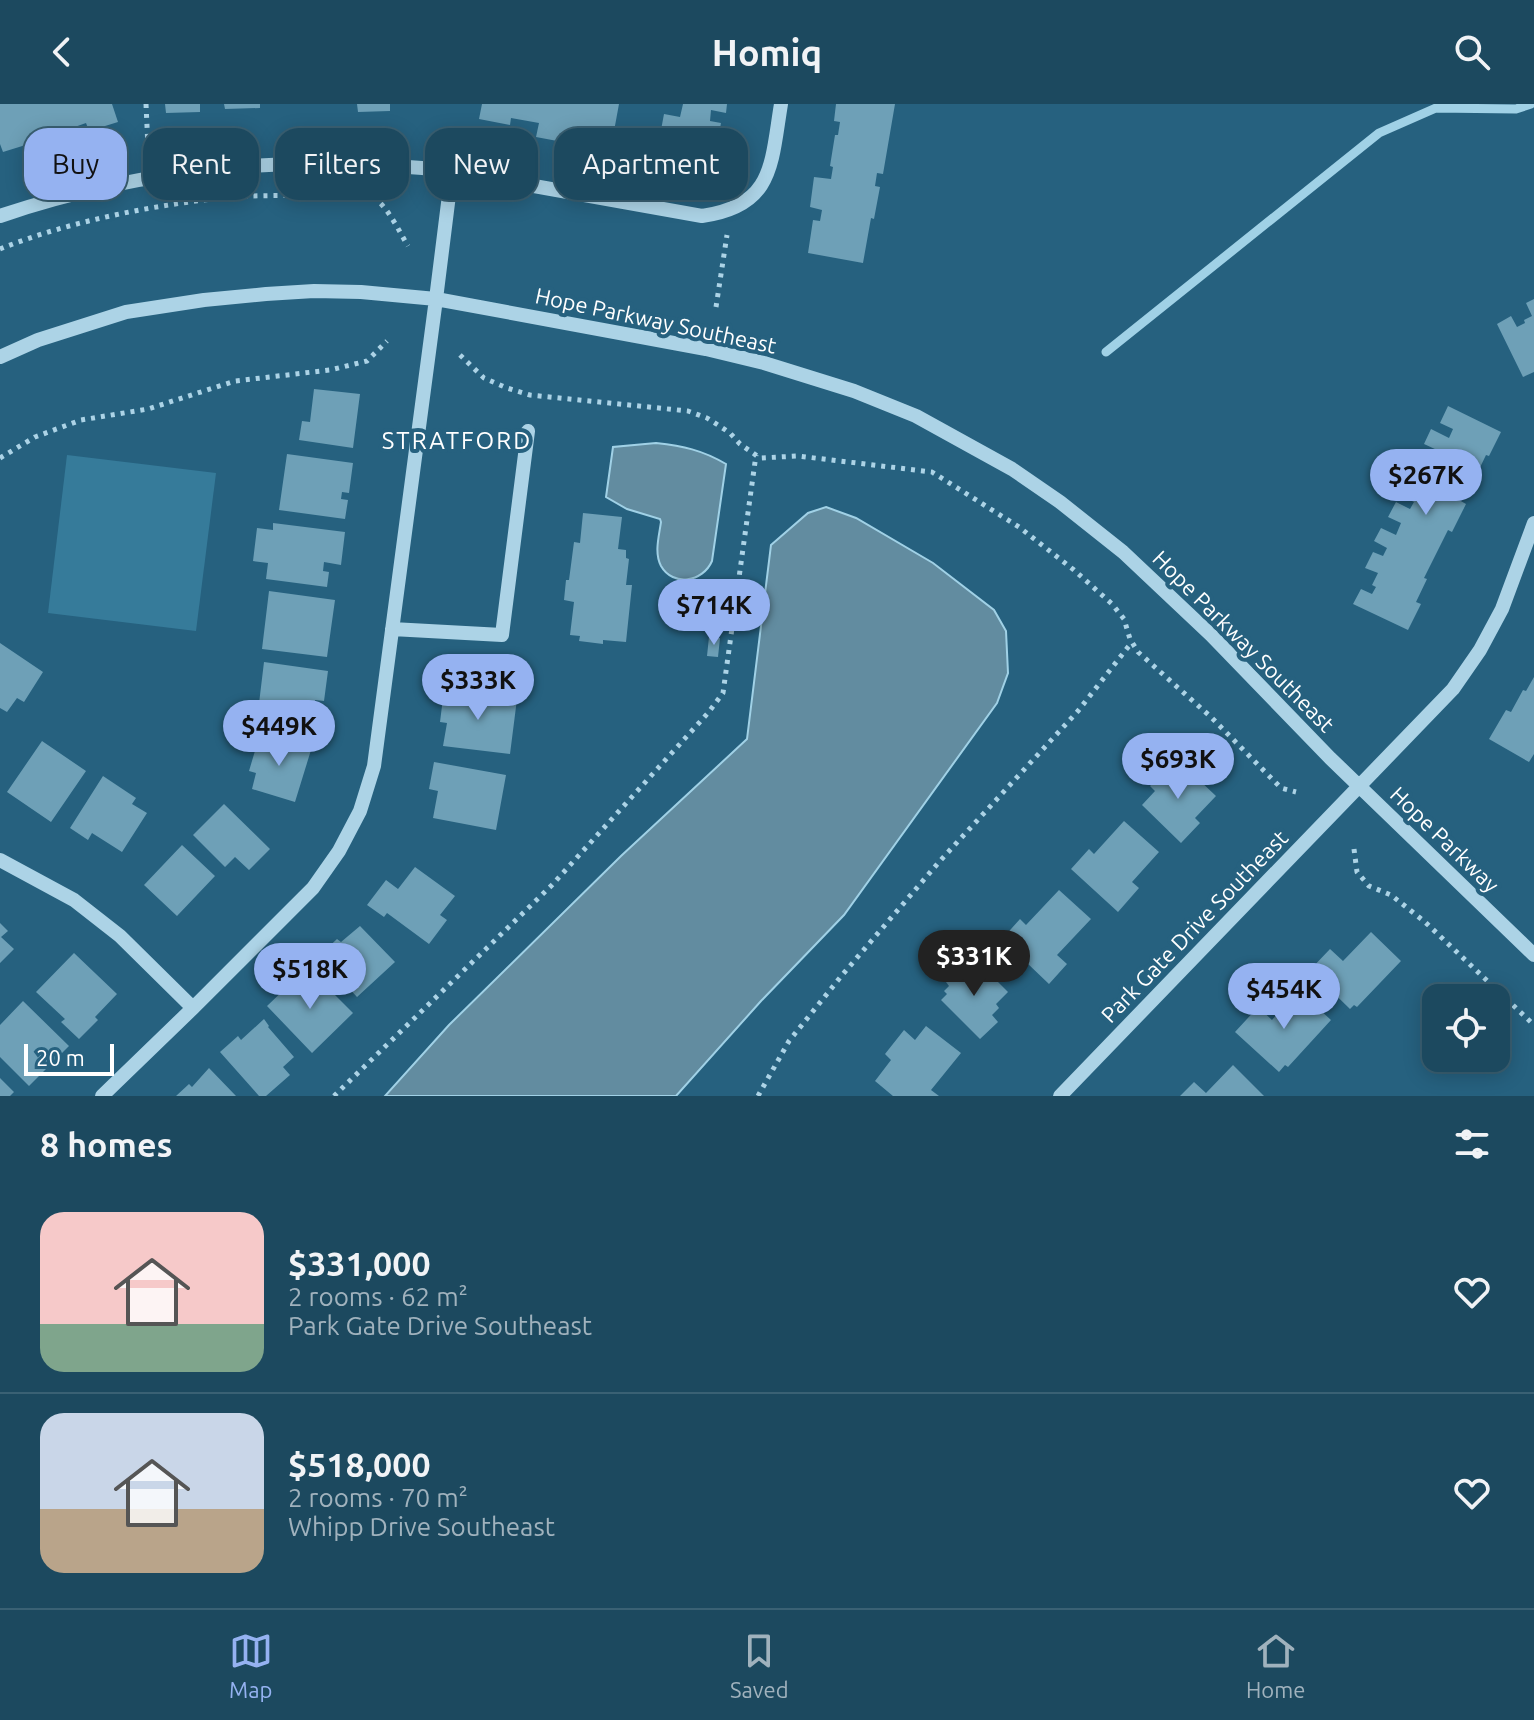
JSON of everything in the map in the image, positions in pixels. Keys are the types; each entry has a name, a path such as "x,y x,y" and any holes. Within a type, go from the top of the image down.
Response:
{"street":[{"path":"538,186 702,216 725,213 745,203 760,188 770,168 781,104"},
{"path":"0,216 109,186 185,173 272,165 331,164 425,169"},
{"path":"102,1096 313,888 339,851 360,811 374,766 448,200"},
{"name":"Hope Parkway Southeast","path":"0,357 38,340 126,312 204,300 314,291 373,293 436,299 706,349 854,391 916,416 1012,469 1060,502 1123,552 1211,635 1360,787"},
{"path":"392,629 502,635 528,431"},
{"name":"Park Gate Drive Southeast","path":"1060,1096 1453,689 1480,650 1502,609 1534,523"},
{"name":"Hope Parkway","path":"1360,787 1534,955"},
{"path":"0,860 74,900 120,936 193,1008"}],"path":[{"path":"146,104 147,128"},
{"path":"0,249 63,228 159,207 233,197 350,194 372,197 383,206 408,246"},
{"path":"716,307 727,235"},
{"path":"0,458 35,437 81,420 148,409 235,381 330,370 367,361 387,341"},
{"path":"460,355 484,378 530,395 688,411 718,425 760,458 798,456 932,472 1019,527 1074,570 1124,619 1138,652 1212,718 1281,788 1296,792"},
{"path":"334,1096 552,885 723,693 756,455"},
{"path":"758,1096 789,1041 843,974 939,862 1078,711 1132,642"},
{"path":"1354,849 1357,872 1369,886 1391,895 1425,922 1534,1025"}],"shaded area":[{"path":"656,443 692,449 726,464 712,561 702,574 688,579 673,577 661,566 657,550 660,519 627,509 606,497 613,447"},
{"path":"67,455 216,473 196,631 48,613"},
{"path":"826,507 856,518 933,563 994,610 1006,631 1008,673 997,703 844,915 676,1096 385,1096 449,1025 621,856 747,739 771,545 808,513"}],"building":[{"path":"0,104 112,104 118,122 99,128 88,128 86,123 72,128 24,128 24,145 3,152 0,144"},
{"path":"165,104 200,104 200,112 166,113"},
{"path":"224,104 260,104 260,108 225,109"},
{"path":"357,104 390,104 390,111 358,112"},
{"path":"482,104 619,104 615,128 554,128 554,140 538,137 539,123 511,118 510,125 479,119"},
{"path":"683,104 727,104 726,113 711,110 710,121 721,123 720,128 661,128 664,114 680,117"},
{"path":"836,104 895,104 883,174 877,173 875,186 880,187 863,263 808,253 813,220 820,221 822,210 810,207 814,177 831,179 833,167 830,166 840,122 834,121"},
{"path":"1534,299 1534,372 1523,377 1497,324 1511,316 1517,327 1525,323 1524,320 1532,316 1526,303"},
{"path":"314,389 360,394 353,448 299,440 302,421 310,422"},
{"path":"1448,406 1501,432 1489,456 1486,455 1474,480 1470,478 1459,500 1466,504 1452,532 1448,530 1424,578 1427,579 1416,602 1421,604 1408,630 1353,604 1361,589 1372,594 1376,587 1372,585 1378,573 1365,568 1373,552 1383,556 1387,548 1374,541 1381,528 1396,535 1401,523 1388,517 1396,502 1410,509 1414,502 1402,496 1410,481 1417,484 1422,474 1409,468 1417,453 1433,460 1437,450 1424,444 1431,429 1449,438 1453,429 1440,423"},
{"path":"287,454 353,463 349,493 342,492 341,499 348,500 345,519 279,510"},
{"path":"583,513 622,517 618,549 626,550 626,558 629,559 626,585 632,585 626,642 603,640 603,644 579,641 580,636 570,635 574,602 564,600 566,580 569,580 574,542 580,543"},
{"path":"273,523 345,532 341,565 324,562 323,571 329,572 327,587 266,579 268,563 253,561 257,528 273,530"},
{"path":"269,591 335,600 327,657 262,649"},
{"path":"709,637 720,638 718,657 707,656"},
{"path":"0,643 43,672 24,702 17,698 7,712 0,708"},
{"path":"264,662 328,671 324,701 315,700 312,726 257,720"},
{"path":"1534,677 1534,754 1529,762 1489,739 1506,710 1511,712"},
{"path":"444,690 517,699 510,754 443,746 447,723 440,722"},
{"path":"260,734 311,750 295,802 252,789 256,773 249,771"},
{"path":"42,741 86,771 51,822 7,792"},
{"path":"434,762 506,775 496,830 433,818 438,791 429,789"},
{"path":"1181,763 1216,796 1195,818 1200,823 1181,843 1142,805 1155,791 1150,786 1167,769 1171,773"},
{"path":"103,776 136,798 132,804 147,813 122,852 92,833 88,840 70,828"},
{"path":"224,804 270,849 249,870 235,857 225,867 193,835"},
{"path":"1124,821 1159,852 1132,882 1139,888 1118,912 1071,869 1089,849 1094,854"},
{"path":"182,845 215,876 177,916 144,885"},
{"path":"415,867 455,896 440,915 447,920 429,944 387,913 384,917 367,905 386,880 398,889"},
{"path":"1059,890 1091,919 1057,955 1067,964 1049,984 1002,939 1020,919 1026,925"},
{"path":"0,923 8,931 1,937 14,949 0,963"},
{"path":"360,926 395,962 357,997 319,956 337,939 341,942"},
{"path":"1371,932 1401,961 1357,1007 1354,1005 1350,1009 1310,970 1330,949 1343,961"},
{"path":"74,953 117,994 79,1039 61,1022 65,1019 36,992"},
{"path":"976,960 1008,992 996,1004 999,1008 992,1015 998,1022 980,1039 941,1000 947,994 944,991 949,986 946,982 961,967 965,971"},
{"path":"312,968 316,971 313,973 353,1013 312,1053 267,1006 289,985 294,990"},
{"path":"1298,990 1331,1020 1288,1067 1285,1065 1279,1072 1235,1032 1258,1007 1272,1020"},
{"path":"23,1001 69,1046 29,1086 0,1057 0,1025"},
{"path":"264,1019 294,1057 283,1067 290,1075 266,1096 259,1096 220,1052 238,1036 241,1040"},
{"path":"926,1026 961,1053 931,1090 939,1096 893,1096 875,1081 891,1060 885,1054 904,1030 915,1040"},
{"path":"1233,1065 1264,1096 1180,1096 1194,1082 1206,1093"},
{"path":"209,1068 236,1096 176,1096 189,1084 192,1087"},
{"path":"0,1078 14,1092 10,1096 0,1096"}],"waterway":[{"path":"1106,352 1379,133 1436,108 1516,109 1531,104"}],"district":[{"name":"STRATFORD","path":"457,440"}]}
